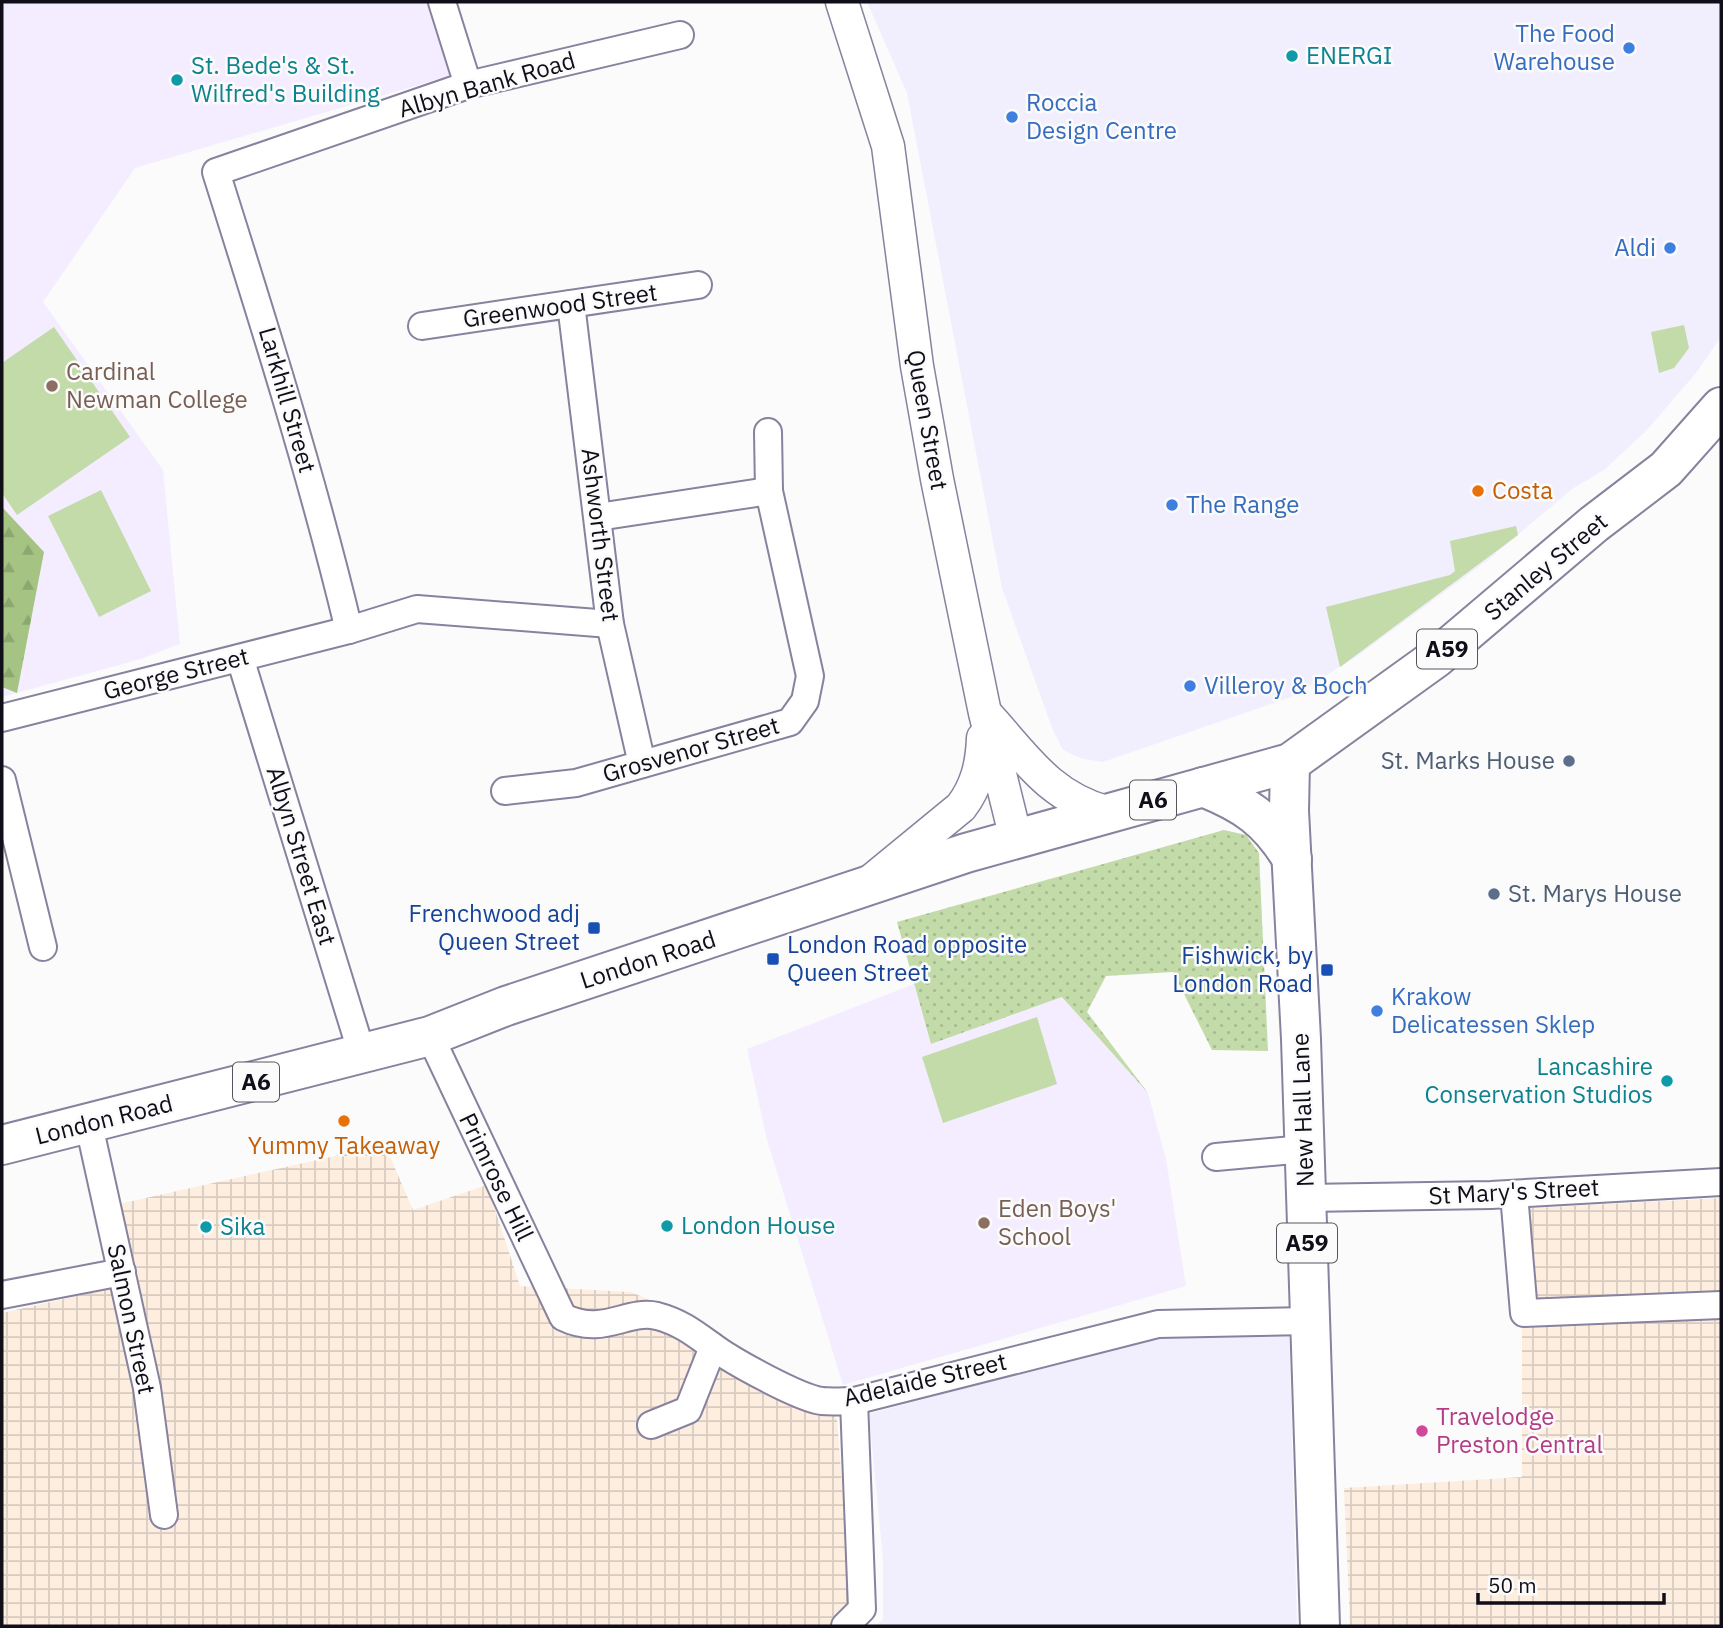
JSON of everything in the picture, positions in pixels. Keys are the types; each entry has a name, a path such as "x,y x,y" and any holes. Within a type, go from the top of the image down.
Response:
{"highway":[{"name":"Stanley Street","path":"1290,763 1436,658 1594,524 1666,469 1721,407"},
{"name":"London Road","path":"2,1145 430,1036 506,1006 1016,839 1290,763"},
{"name":"New Hall Lane","path":"1290,763 1320,1626"},
{"path":"1203,787 1231,799 1264,820 1277,834 1292,859"}],"street":[{"path":"442,2 468,85"},
{"name":"Queen Street","path":"842,2 888,146 917,366 937,479 985,713 1016,839"},
{"name":"Albyn Bank Road","path":"216,172 468,85 680,35"},
{"name":"Larkhill Street","path":"216,172 272,345 323,522 349,631"},
{"name":"Greenwood Street","path":"422,326 698,285"},
{"name":"Ashworth Street","path":"570,304 610,624 642,764"},
{"name":"Grosvenor Street","path":"505,791 576,783 790,722 805,701 810,676 769,491 768,432"},
{"path":"598,516 769,491"},
{"name":"George Street","path":"2,718 349,631 417,609 610,624"},
{"name":"Albyn Street East","path":"240,658 362,1054"},
{"path":"985,713 1047,783 1082,805 1106,812"},
{"path":"860,890 950,818 972,793 982,762 985,713"},
{"path":"2,780 43,947"},
{"name":"Primrose Hill","path":"430,1036 563,1317"},
{"name":"Salmon Street","path":"89,1125 147,1388 164,1515"},
{"path":"1216,1157 1304,1149"},
{"name":"St Mary's Street","path":"1306,1198 1514,1194 1721,1181"},
{"path":"1514,1194 1524,1313 1721,1305"},
{"path":"2,1295 122,1272"},
{"name":"Adelaide Street","path":"563,1317 589,1325 654,1315 696,1332 713,1347 775,1382 820,1401 854,1401 1158,1324 1308,1321"},
{"path":"650,1425 688,1410 713,1347"},
{"path":"845,1626 862,1609 854,1401"}],"shaded area":[{"name":"Cardinal Newman College","path":"2,2 433,2 456,74 135,168 43,302 163,470 180,644 141,659 2,697"},
{"path":"867,2 1721,2 1721,337 1696,373 1646,431 1604,470 1572,489 1488,560 1356,657 1291,697 1103,762 1083,759 1063,750 1052,728 1002,588 907,93"},
{"name":"Eden Boys' School","path":"914,984 931,1044 1062,997 1148,1093 1166,1159 1186,1286 843,1385 767,1140 747,1049"},
{"path":"385,1145 413,1210 487,1185 520,1286 631,1292 710,1326 837,1418 851,1607 841,1626 2,1626 2,1313 135,1283 119,1204"},
{"path":"1721,1198 1721,1626 1350,1626 1344,1488 1522,1477 1522,1272 1514,1209"},
{"path":"1289,1331 1297,1626 876,1626 883,1619 883,1559 869,1414 1173,1332"}],"green space":[{"path":"1684,325 1689,348 1674,368 1659,373 1651,332"},
{"path":"54,327 130,437 17,515 2,493 2,363"},
{"path":"101,490 151,591 99,617 48,516"},
{"path":"2,507 44,552 17,693 2,687"},
{"path":"1516,526 1518,535 1340,667 1326,607 1450,575 1455,571 1450,541"},
{"path":"1224,830 1246,835 1259,853 1268,1051 1212,1050 1173,972 1106,976 1087,1012 1148,1093 1062,997 931,1044 897,922"},
{"path":"1037,1017 1057,1084 943,1123 922,1057"}],"place":[{"name":"The Food Warehouse","path":"1629,48"},
{"name":"ENERGI","path":"1292,56"},
{"name":"St. Bede's & St. Wilfred's Building","path":"177,80"},
{"name":"Roccia Design Centre","path":"1012,117"},
{"name":"Aldi","path":"1670,248"},
{"name":"Cardinal Newman College","path":"52,386"},
{"name":"Costa","path":"1478,491"},
{"name":"The Range","path":"1172,505"},
{"name":"Villeroy & Boch","path":"1190,686"},
{"name":"St. Marks House","path":"1569,761"},
{"name":"St. Marys House","path":"1494,894"},
{"name":"Frenchwood adj Queen Street","path":"594,928"},
{"name":"London Road opposite Queen Street","path":"773,959"},
{"name":"Fishwick, by London Road","path":"1327,970"},
{"name":"Krakow Delicatessen Sklep","path":"1377,1011"},
{"name":"Lancashire Conservation Studios","path":"1667,1081"},
{"name":"Yummy Takeaway","path":"344,1121"},
{"name":"Eden Boys' School","path":"984,1223"},
{"name":"London House","path":"667,1226"},
{"name":"Sika","path":"206,1227"},
{"name":"Travelodge Preston Central","path":"1422,1431"}]}
